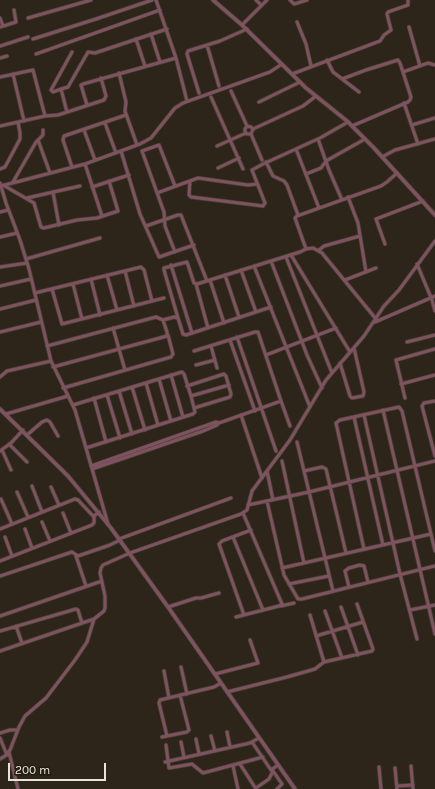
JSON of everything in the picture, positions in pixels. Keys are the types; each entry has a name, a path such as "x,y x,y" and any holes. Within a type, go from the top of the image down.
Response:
{"street":[{"path":"28,18 91,0"},
{"path":"33,39 96,20 152,0"},
{"path":"156,0 176,58 187,101"},
{"path":"213,0 247,29 300,82 366,139 435,214"},
{"path":"256,0 261,5"},
{"path":"242,25 267,0"},
{"path":"290,0 294,4 307,0"},
{"path":"292,74 381,40 384,35 391,30 388,13 408,5 408,0"},
{"path":"0,18 1,27 16,22 14,10"},
{"path":"36,54 160,10"},
{"path":"297,22 306,44 311,66"},
{"path":"410,27 420,66"},
{"path":"72,52 51,88 52,92 69,86 88,52 95,53 167,29"},
{"path":"199,93 187,53 190,50 247,29"},
{"path":"151,34 160,62"},
{"path":"0,46 28,37"},
{"path":"136,39 145,66"},
{"path":"207,45 219,86"},
{"path":"0,58 7,56"},
{"path":"87,105 82,84 176,58"},
{"path":"327,60 331,69 358,92"},
{"path":"342,79 396,60 400,62 404,72 411,99 404,104 352,126"},
{"path":"404,72 431,63 435,65"},
{"path":"1,185 85,164 143,143 162,125 175,108 187,101 270,72 282,64"},
{"path":"0,77 32,70 34,71 45,116"},
{"path":"119,73 126,102 126,115 138,145"},
{"path":"13,74 24,121"},
{"path":"0,126 45,116 58,115 104,100 106,98 101,78"},
{"path":"259,102 300,82"},
{"path":"61,89 67,112"},
{"path":"230,91 247,126 251,127 252,129"},
{"path":"252,129 304,106 316,96"},
{"path":"211,97 244,169"},
{"path":"404,104 418,144"},
{"path":"72,167 63,138 65,136 126,115"},
{"path":"412,125 435,118"},
{"path":"0,169 5,167 20,139 18,122"},
{"path":"190,181 189,195 191,197 263,206 265,203 252,171 266,162 318,139 348,122"},
{"path":"105,123 116,152"},
{"path":"246,133 245,129 247,126"},
{"path":"252,129 251,134 262,160"},
{"path":"13,182 38,140 43,135 43,130"},
{"path":"84,130 95,160"},
{"path":"217,146 246,133 251,134"},
{"path":"318,139 342,200"},
{"path":"306,174 321,168 326,161 366,139"},
{"path":"382,157 395,150 435,139"},
{"path":"38,140 50,173"},
{"path":"147,140 150,148"},
{"path":"143,143 145,149"},
{"path":"175,186 160,146 158,145 145,149 141,152 164,212 165,226 175,252"},
{"path":"296,149 319,208"},
{"path":"121,151 138,209 159,257 194,245"},
{"path":"218,168 239,158"},
{"path":"266,162 273,176 287,185 298,215"},
{"path":"85,164 102,216"},
{"path":"306,249 295,218 298,215 381,186 388,182 397,173"},
{"path":"92,187 129,175"},
{"path":"157,193 198,178 248,185 257,184"},
{"path":"1,185 27,198 35,205 43,228 102,216 119,210 109,181"},
{"path":"1,185 8,210 27,261 51,361 63,388 73,405 109,525 127,554 168,607 215,674 219,685 227,692 275,768 282,784 276,789"},
{"path":"27,198 80,186"},
{"path":"53,192 59,225"},
{"path":"348,198 357,218 366,272"},
{"path":"385,244 376,219 423,202"},
{"path":"0,212 8,210"},
{"path":"146,226 178,215 181,216 209,281 224,323"},
{"path":"0,238 17,233"},
{"path":"319,250 324,246 360,236"},
{"path":"0,267 27,261 100,238"},
{"path":"0,651 94,619 102,613 105,608 105,596 100,573 101,568 127,554 244,513 247,510 250,494 290,440 332,373 354,348 435,241"},
{"path":"196,284 313,248 319,250 345,280 375,321"},
{"path":"291,255 350,352"},
{"path":"286,256 332,373"},
{"path":"271,261 302,342 322,388"},
{"path":"208,328 196,284 187,262 171,265 163,269 183,334 192,333 208,328 224,323 271,307"},
{"path":"417,264 431,297 435,311"},
{"path":"171,265 192,333"},
{"path":"254,266 311,407"},
{"path":"34,294 138,267 143,268 152,301"},
{"path":"345,280 376,268"},
{"path":"241,270 256,312"},
{"path":"125,271 134,306"},
{"path":"107,275 116,310"},
{"path":"225,275 239,318"},
{"path":"91,279 100,315"},
{"path":"0,286 32,280"},
{"path":"73,284 82,319"},
{"path":"52,289 62,324 164,298"},
{"path":"375,321 435,296"},
{"path":"0,309 36,300"},
{"path":"47,346 153,317 163,320 174,317 178,318"},
{"path":"63,388 173,356 174,354 163,320"},
{"path":"0,332 42,322"},
{"path":"114,328 125,370"},
{"path":"266,355 336,328"},
{"path":"194,351 258,332 290,426"},
{"path":"53,367 119,350 168,335"},
{"path":"407,342 435,335"},
{"path":"237,337 276,451"},
{"path":"230,340 255,411"},
{"path":"211,346 217,368"},
{"path":"340,363 350,396 352,398 363,396 364,392 354,348"},
{"path":"405,398 396,360 435,349"},
{"path":"196,365 215,360"},
{"path":"0,378 6,371 51,361"},
{"path":"73,405 171,375 183,373 191,396 194,413 86,448"},
{"path":"187,386 225,374 231,394 230,397 194,408"},
{"path":"171,375 183,417"},
{"path":"401,384 435,375"},
{"path":"159,379 171,421"},
{"path":"146,383 158,425"},
{"path":"191,396 228,385"},
{"path":"132,387 145,430"},
{"path":"119,391 132,434"},
{"path":"106,395 120,438"},
{"path":"6,414 68,396"},
{"path":"94,398 106,442"},
{"path":"435,401 424,403 422,406 435,456"},
{"path":"92,468 281,402"},
{"path":"364,549 336,423 338,421 396,407 401,408 433,535 435,551"},
{"path":"0,409 21,432 27,435 68,476 96,514"},
{"path":"383,410 435,634"},
{"path":"364,415 400,574 417,639"},
{"path":"242,416 262,478"},
{"path":"354,417 383,545"},
{"path":"27,435 42,422 47,420 50,422 58,436"},
{"path":"11,470 1,451 21,432"},
{"path":"297,442 333,591"},
{"path":"9,444 27,462"},
{"path":"282,461 304,563"},
{"path":"248,505 309,492 435,461"},
{"path":"304,471 324,467 326,469 346,553"},
{"path":"267,471 273,500"},
{"path":"32,486 42,512"},
{"path":"51,488 59,505"},
{"path":"17,492 28,518"},
{"path":"76,556 231,498"},
{"path":"1,499 12,524"},
{"path":"0,529 76,499 109,525"},
{"path":"267,501 282,568 296,597 300,600 435,566"},
{"path":"0,560 94,524 96,514 103,506"},
{"path":"63,513 71,533"},
{"path":"244,513 282,602 281,606"},
{"path":"42,522 50,541"},
{"path":"26,529 32,548"},
{"path":"244,615 220,544 222,541 233,536 251,530"},
{"path":"282,568 412,538 433,535"},
{"path":"233,536 263,610"},
{"path":"5,537 12,556"},
{"path":"0,576 72,552 76,556 86,586"},
{"path":"349,587 345,571 346,569 363,565 368,582"},
{"path":"289,584 329,576"},
{"path":"0,616 102,581"},
{"path":"168,607 196,598 219,593"},
{"path":"236,617 294,603"},
{"path":"227,692 287,678 315,669 324,662 372,652 373,650 357,604"},
{"path":"410,610 435,604"},
{"path":"341,607 358,655"},
{"path":"0,632 76,609 79,612 82,623"},
{"path":"325,612 342,658"},
{"path":"310,615 324,662"},
{"path":"0,760 8,754 18,728 25,716 46,698 87,642 94,619"},
{"path":"316,636 363,622"},
{"path":"16,626 22,643"},
{"path":"215,674 258,663 250,640"},
{"path":"181,667 187,694"},
{"path":"164,671 169,698"},
{"path":"167,736 159,703 162,699 219,685"},
{"path":"162,737 187,732 189,730 180,695"},
{"path":"0,733 18,728"},
{"path":"227,732 230,747"},
{"path":"211,736 215,751"},
{"path":"0,738 8,754 18,789"},
{"path":"196,739 199,754"},
{"path":"164,762 256,740"},
{"path":"256,740 263,757 295,789"},
{"path":"181,742 184,758"},
{"path":"166,745 170,768 192,764 203,773 263,757"},
{"path":"240,764 256,789 269,779 275,768"},
{"path":"233,766 238,789"},
{"path":"411,766 413,789"},
{"path":"379,767 381,789"},
{"path":"395,768 397,788 413,785"}]}
